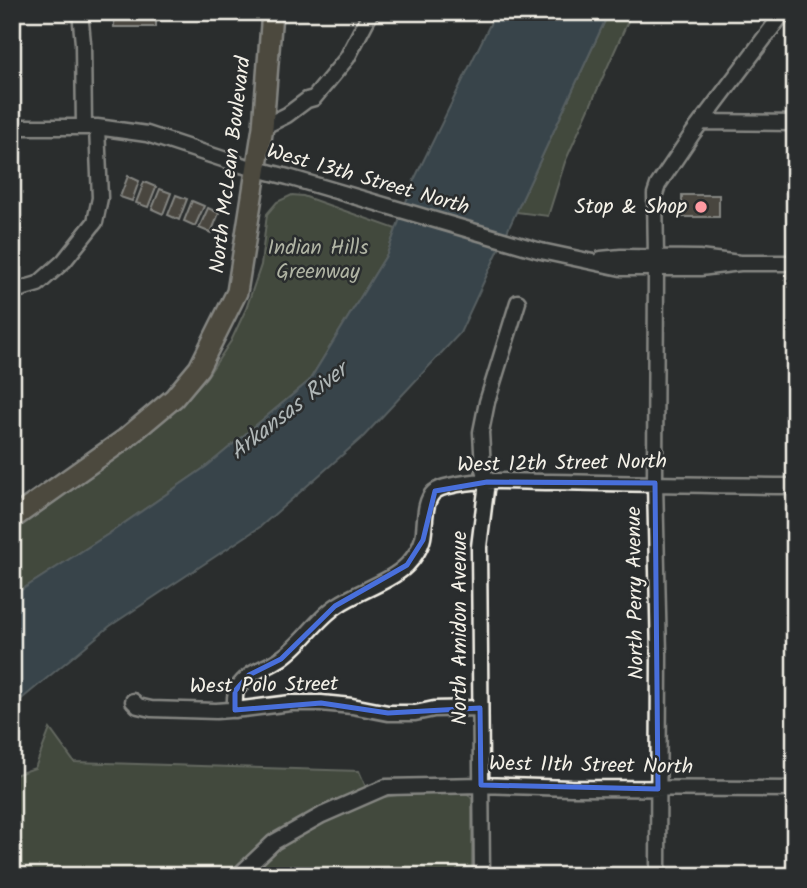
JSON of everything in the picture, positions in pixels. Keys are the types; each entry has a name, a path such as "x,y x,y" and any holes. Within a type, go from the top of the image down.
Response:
{"main road":[{"name":"North McLean Boulevard","path":"12,519 125,439 174,398 199,368 237,292 263,127 272,12"}],"street":[{"path":"12,288 21,289 38,284 64,261 95,222 100,198 80,12"},
{"path":"263,127 314,98 346,58 371,12"},
{"name":"North Perry Avenue","path":"658,876 655,194 657,185 701,122 785,12"},
{"path":"701,122 795,123"},
{"name":"West 13th Street North","path":"12,127 91,127 147,134 256,170 541,251 621,268 656,263 700,268 740,263 795,263"},
{"name":"North Amidon Avenue","path":"482,876 479,547 487,482 483,469 481,432 487,402 518,302"},
{"name":"West 12th Street North","path":"235,710 235,691 249,675 281,659 335,606 408,565 423,540 429,499 435,491 446,486 487,482 795,486"},
{"name":"West Polo Street","path":"134,701 138,706 151,709 235,710 291,703 352,706 388,713 480,708"},
{"name":"West 11th Street North","path":"238,876 274,842 322,815 386,787 481,785 795,789"}],"highlighted area":[{"path":"487,482 655,483 658,789 481,785 480,708 388,713 321,703 235,710 235,691 249,675 281,659 335,606 407,565 423,540 435,491"}],"green space":[{"path":"609,12 632,12 565,162 548,216 516,212"},
{"name":"Indian Hills Greenway","path":"292,195 303,196 396,229 387,254 309,381 207,466 12,596 12,527 180,406 206,378 231,341 246,309 261,265 267,214 277,202"},
{"path":"50,729 74,762 359,771 371,799 460,791 472,799 472,876 12,876 12,776 35,768"}],"water":[{"name":"Arkansas River","path":"496,12 609,12 460,333 364,436 260,527 110,626 12,707 12,596 207,466 309,381 387,254 414,180"}],"building":[{"path":"114,12 156,12 156,27 114,27"},
{"path":"128,176 139,181 132,201 120,197"},
{"path":"144,182 156,187 148,207 136,203"},
{"path":"160,189 171,193 163,214 152,209"},
{"path":"176,195 187,199 179,220 168,215"},
{"path":"682,195 719,195 719,217 682,217"},
{"path":"192,201 204,206 195,226 184,221"},
{"path":"208,208 219,213 211,233 199,228"}],"place":[{"name":"Stop & Shop","path":"701,207"}]}
